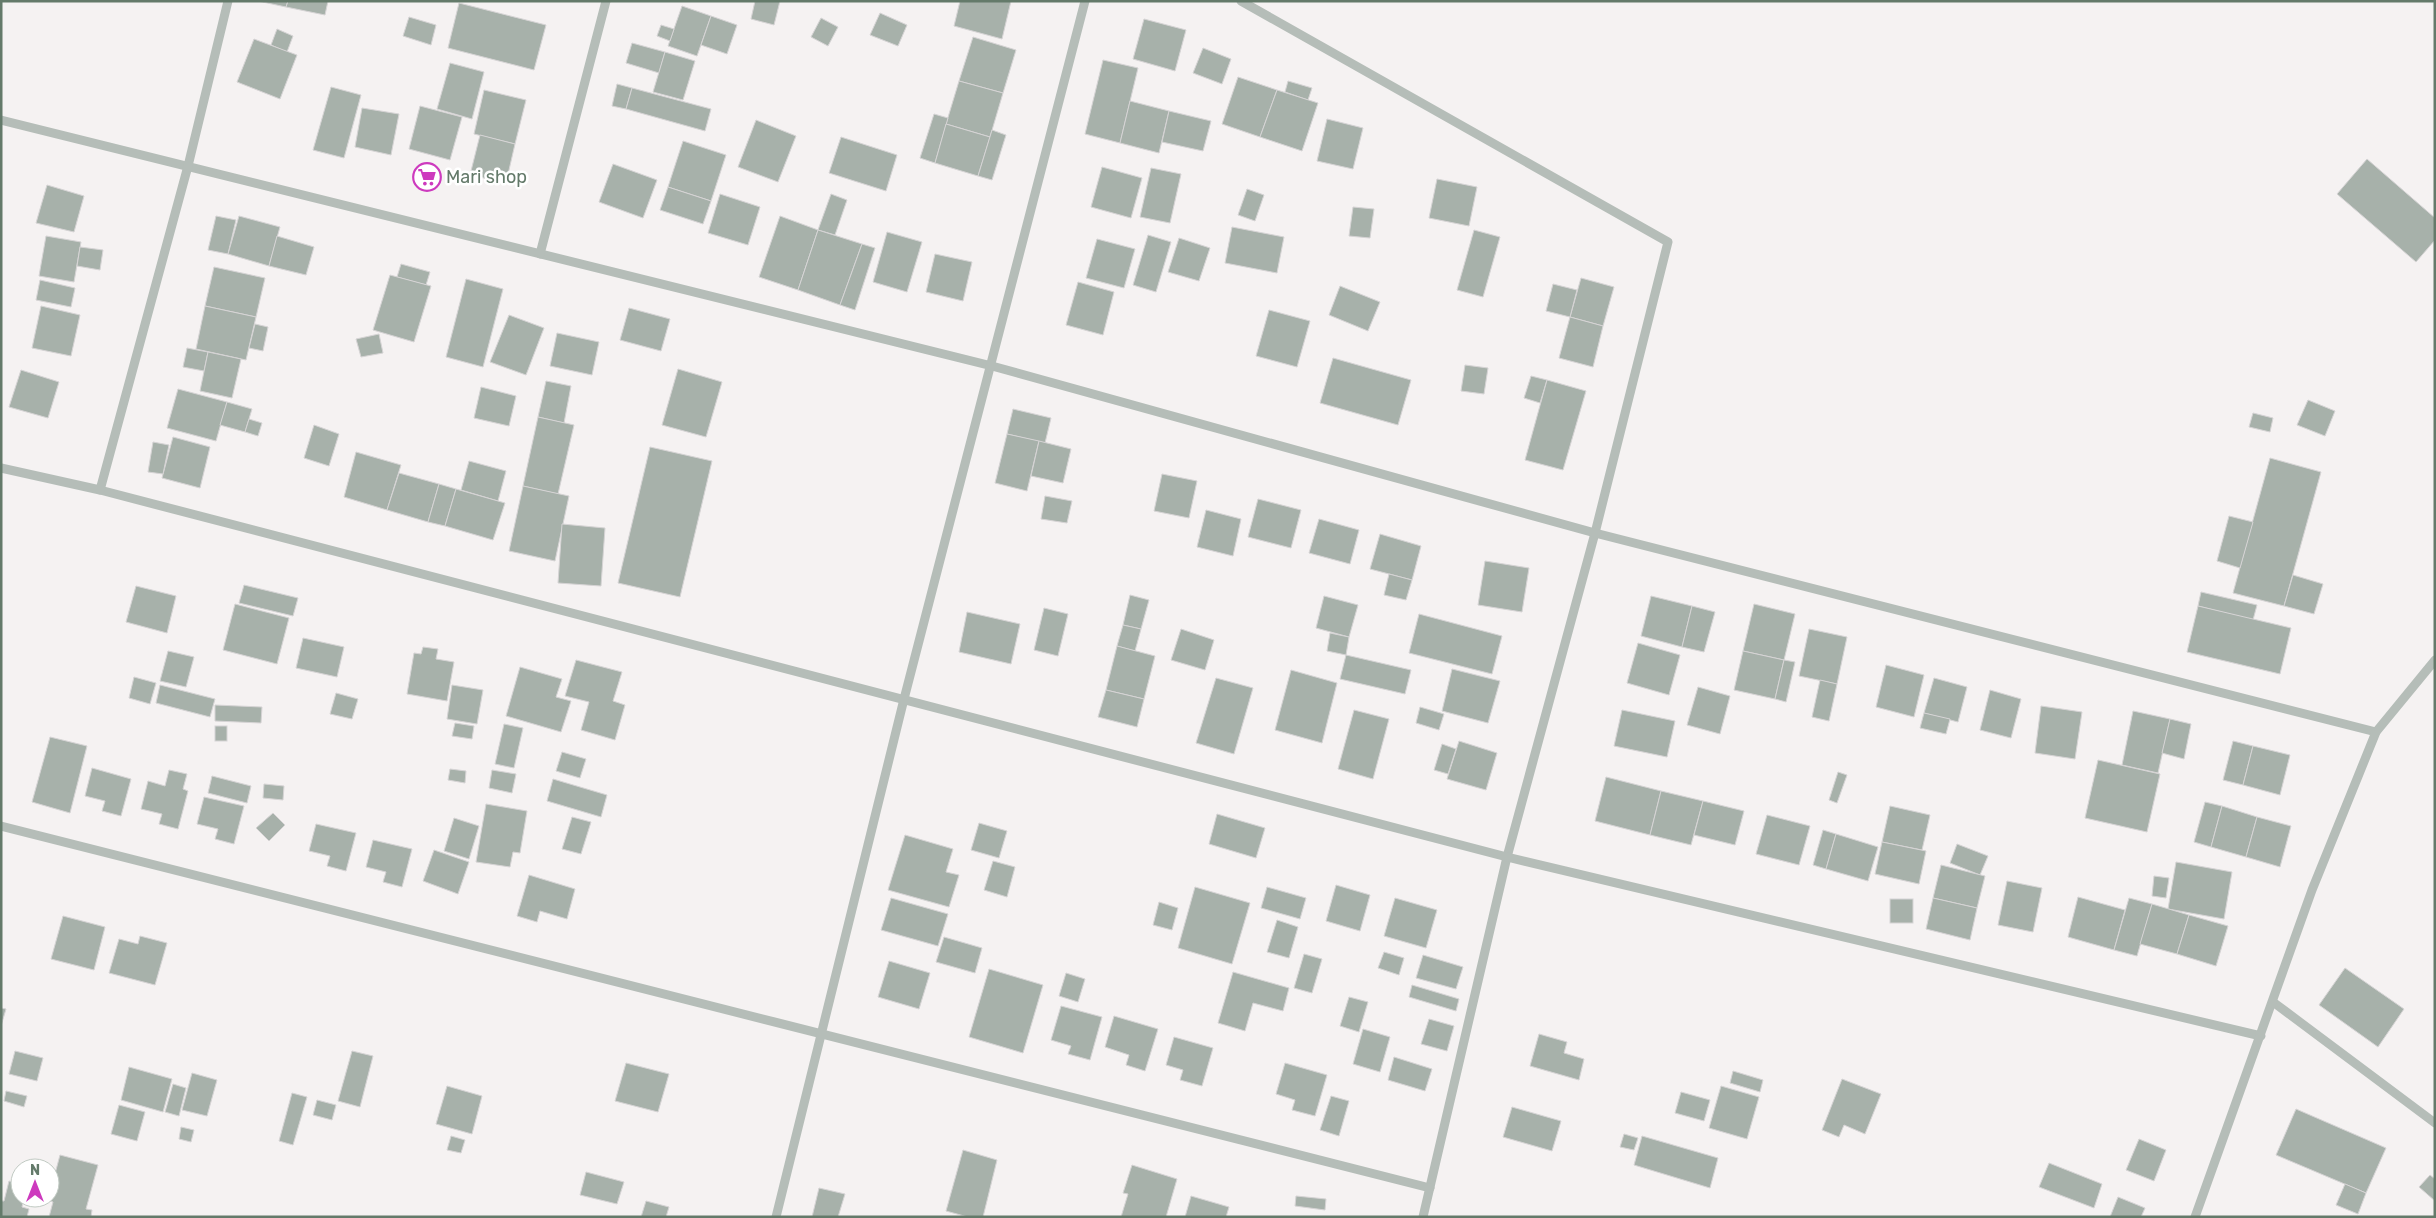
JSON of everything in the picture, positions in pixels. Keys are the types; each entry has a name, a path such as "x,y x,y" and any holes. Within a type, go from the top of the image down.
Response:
{"street":[{"path":"100,490 188,166 228,1"},
{"path":"540,254 606,1"},
{"path":"776,1217 904,699 1086,1"},
{"path":"1241,1 1668,242 1595,533 1506,857 1423,1217"},
{"path":"1,120 992,366 1595,533 2376,732"},
{"path":"1,468 100,490 1506,857 2261,1036"},
{"path":"2194,1217 2261,1036 2312,890 2376,732 2435,660"},
{"path":"1,826 1430,1188"},
{"path":"2273,1002 2435,1123"}],"building":[{"path":"258,1 288,1 286,7"},
{"path":"288,1 328,1 325,15 286,7"},
{"path":"755,1 780,1 774,25 751,19"},
{"path":"960,1 1011,1 1002,39 954,26"},
{"path":"459,3 546,25 534,70 448,48"},
{"path":"682,6 711,16 697,56 668,46"},
{"path":"880,13 907,25 898,46 870,35"},
{"path":"711,16 737,25 727,54 701,45"},
{"path":"409,17 436,25 431,45 403,36"},
{"path":"821,18 838,27 828,46 811,37"},
{"path":"1144,19 1186,30 1175,71 1133,59"},
{"path":"661,25 674,29 670,41 657,36"},
{"path":"277,29 293,36 287,52 271,45"},
{"path":"973,37 1016,50 1003,93 959,81"},
{"path":"254,39 297,55 280,99 237,82"},
{"path":"632,43 665,52 659,73 626,63"},
{"path":"1203,48 1231,59 1222,84 1193,73"},
{"path":"665,52 695,61 683,100 653,92"},
{"path":"1103,60 1138,68 1120,143 1085,134"},
{"path":"450,63 484,72 472,119 437,109"},
{"path":"1238,77 1277,90 1260,137 1222,124"},
{"path":"959,81 1003,93 990,137 946,124"},
{"path":"1288,81 1312,88 1308,100 1285,92"},
{"path":"617,84 632,88 626,109 612,106"},
{"path":"331,87 361,95 344,158 313,150"},
{"path":"632,88 711,109 705,131 626,109"},
{"path":"484,90 526,100 515,144 474,134"},
{"path":"1277,90 1318,103 1302,151 1260,137"},
{"path":"1130,101 1169,111 1159,153 1120,143"},
{"path":"420,106 462,117 450,160 409,149"},
{"path":"362,108 399,114 391,155 355,147"},
{"path":"1169,111 1211,121 1203,151 1162,142"},
{"path":"934,114 948,118 935,163 920,158"},
{"path":"1327,119 1363,128 1353,169 1317,161"},
{"path":"756,120 796,136 778,182 738,167"},
{"path":"946,124 990,137 978,176 935,163"},
{"path":"992,130 1006,135 992,180 978,176"},
{"path":"480,135 515,144 506,183 470,175"},
{"path":"841,137 897,155 886,191 829,173"},
{"path":"683,141 726,155 711,201 668,187"},
{"path":"2367,159 2435,218 2435,240 2416,262 2337,194"},
{"path":"613,164 657,180 643,218 599,202"},
{"path":"1102,167 1142,178 1131,218 1091,207"},
{"path":"1151,168 1181,174 1170,223 1140,217"},
{"path":"1437,179 1477,187 1469,226 1429,218"},
{"path":"47,185 84,196 74,232 36,223"},
{"path":"668,187 711,201 703,224 660,210"},
{"path":"1247,189 1264,195 1255,221 1238,215"},
{"path":"720,194 760,207 748,245 708,233"},
{"path":"831,194 847,200 835,235 818,230"},
{"path":"1353,207 1374,209 1370,238 1349,236"},
{"path":"216,216 236,220 228,254 208,250"},
{"path":"239,216 280,227 269,266 228,254"},
{"path":"780,216 818,230 798,290 759,277"},
{"path":"1232,227 1284,237 1277,273 1225,263"},
{"path":"818,230 862,244 840,305 798,290"},
{"path":"1474,230 1500,237 1483,297 1457,290"},
{"path":"887,232 922,242 907,292 873,282"},
{"path":"1148,235 1171,242 1156,292 1133,285"},
{"path":"46,236 81,242 74,282 39,276"},
{"path":"277,236 314,247 306,275 269,266"},
{"path":"1179,238 1210,248 1199,281 1168,272"},
{"path":"1097,239 1135,249 1124,288 1086,278"},
{"path":"862,244 875,248 855,310 840,305"},
{"path":"80,247 103,250 100,270 77,266"},
{"path":"935,254 972,262 963,301 926,292"},
{"path":"401,264 430,272 426,285 397,277"},
{"path":"214,267 265,278 256,317 205,306"},
{"path":"390,275 431,286 414,342 373,330"},
{"path":"1581,278 1614,287 1603,326 1570,317"},
{"path":"466,279 503,289 483,367 446,357"},
{"path":"40,280 75,288 71,307 36,300"},
{"path":"1078,282 1114,292 1103,335 1066,325"},
{"path":"1553,284 1577,290 1570,317 1546,311"},
{"path":"1340,286 1380,302 1368,331 1329,315"},
{"path":"41,306 80,315 71,356 32,348"},
{"path":"205,306 256,317 246,360 196,349"},
{"path":"629,308 670,319 661,351 620,340"},
{"path":"1269,310 1310,321 1297,367 1256,356"},
{"path":"509,315 544,328 526,375 490,362"},
{"path":"1570,317 1603,326 1593,367 1559,358"},
{"path":"255,324 268,327 263,351 249,348"},
{"path":"557,333 599,342 592,375 550,366"},
{"path":"379,334 383,353 361,357 356,339"},
{"path":"187,348 208,352 204,371 183,367"},
{"path":"208,352 241,359 232,398 200,391"},
{"path":"1333,358 1411,380 1398,425 1320,403"},
{"path":"1465,365 1488,368 1484,394 1461,391"},
{"path":"678,369 722,382 706,437 662,425"},
{"path":"21,370 59,382 48,418 9,407"},
{"path":"1531,376 1547,380 1540,403 1524,398"},
{"path":"1547,380 1586,391 1563,470 1525,460"},
{"path":"546,381 571,386 564,423 538,417"},
{"path":"481,387 516,396 509,426 474,418"},
{"path":"178,389 227,402 216,441 167,428"},
{"path":"2308,400 2335,411 2325,436 2297,425"},
{"path":"227,402 252,409 245,432 220,425"},
{"path":"1013,409 1051,418 1045,443 1007,434"},
{"path":"2253,413 2273,418 2270,432 2249,427"},
{"path":"538,417 574,425 558,494 523,486"},
{"path":"249,419 262,423 258,436 245,432"},
{"path":"314,425 339,434 329,466 304,458"},
{"path":"1007,434 1039,441 1027,491 995,483"},
{"path":"173,437 210,447 200,488 162,478"},
{"path":"1039,441 1071,449 1063,483 1031,476"},
{"path":"153,442 169,445 163,474 148,472"},
{"path":"650,447 712,461 680,597 618,583"},
{"path":"356,452 401,465 387,510 344,497"},
{"path":"2270,458 2321,472 2284,606 2233,593"},
{"path":"469,461 506,471 498,501 461,490"},
{"path":"399,473 439,484 428,522 387,510"},
{"path":"1162,474 1197,481 1189,518 1154,511"},
{"path":"439,484 456,489 445,526 428,522"},
{"path":"523,486 569,496 555,561 509,551"},
{"path":"456,489 505,503 493,540 445,526"},
{"path":"1045,496 1072,501 1067,523 1041,519"},
{"path":"1258,499 1301,510 1291,548 1248,537"},
{"path":"1206,510 1241,519 1233,556 1197,547"},
{"path":"2229,516 2253,522 2240,568 2217,561"},
{"path":"1319,519 1359,530 1350,564 1309,553"},
{"path":"562,524 605,528 601,586 558,583"},
{"path":"1380,534 1421,546 1412,580 1370,569"},
{"path":"1485,561 1529,568 1522,612 1478,605"},
{"path":"1389,574 1412,580 1406,600 1384,595"},
{"path":"2293,575 2323,584 2314,614 2284,606"},
{"path":"244,585 298,598 293,616 239,603"},
{"path":"136,586 176,596 167,633 126,622"},
{"path":"2201,592 2257,605 2253,620 2198,606"},
{"path":"1130,595 1149,600 1141,629 1123,625"},
{"path":"1324,596 1358,605 1349,637 1316,628"},
{"path":"1651,596 1692,606 1682,647 1641,636"},
{"path":"235,604 289,618 277,664 223,650"},
{"path":"1754,604 1795,614 1784,660 1743,651"},
{"path":"1692,606 1715,612 1704,652 1682,647"},
{"path":"2198,606 2291,628 2280,674 2187,652"},
{"path":"1044,608 1068,614 1058,656 1034,650"},
{"path":"967,612 1020,624 1011,664 959,652"},
{"path":"1419,614 1502,636 1492,674 1409,653"},
{"path":"1123,625 1141,629 1135,651 1117,646"},
{"path":"1181,629 1214,640 1205,670 1171,660"},
{"path":"1809,629 1847,637 1837,684 1799,676"},
{"path":"1330,633 1349,637 1346,655 1327,651"},
{"path":"303,638 344,647 337,677 296,668"},
{"path":"1638,643 1680,655 1669,695 1627,683"},
{"path":"1117,646 1155,656 1144,699 1106,690"},
{"path":"423,647 438,649 436,659 454,662 447,701 407,694 414,653 421,654"},
{"path":"168,651 194,657 186,687 160,681"},
{"path":"1743,651 1784,660 1775,699 1734,690"},
{"path":"1346,655 1411,670 1405,694 1340,679"},
{"path":"576,660 622,672 613,701 625,705 615,740 581,730 589,702 565,696"},
{"path":"1784,660 1795,662 1786,702 1775,699"},
{"path":"1886,665 1924,675 1914,717 1876,707"},
{"path":"520,667 562,679 556,697 571,701 561,732 506,716"},
{"path":"1452,669 1500,681 1488,723 1442,711"},
{"path":"1291,670 1337,683 1322,743 1275,730"},
{"path":"134,677 156,683 150,704 129,698"},
{"path":"1216,678 1253,688 1234,754 1196,743"},
{"path":"1934,678 1967,687 1958,722 1924,713"},
{"path":"1820,680 1837,684 1829,721 1812,717"},
{"path":"160,685 215,699 210,717 156,703"},
{"path":"452,685 483,690 477,724 447,719"},
{"path":"1698,687 1730,696 1720,734 1687,725"},
{"path":"1106,690 1144,699 1137,727 1098,717"},
{"path":"1990,690 2021,699 2011,738 1980,730"},
{"path":"336,693 358,699 352,719 330,714"},
{"path":"215,705 262,707 261,723 215,721"},
{"path":"2041,706 2082,712 2075,759 2035,753"},
{"path":"1420,707 1444,714 1439,730 1416,723"},
{"path":"1354,710 1389,719 1373,779 1338,769"},
{"path":"1622,710 1675,721 1667,757 1614,746"},
{"path":"2133,711 2170,719 2158,773 2122,765"},
{"path":"1924,713 1950,719 1946,734 1920,728"},
{"path":"2170,719 2191,724 2184,759 2162,753"},
{"path":"455,723 474,726 472,739 452,736"},
{"path":"504,724 523,728 514,768 495,764"},
{"path":"215,726 227,726 227,741 215,741"},
{"path":"50,737 87,746 70,813 32,802"},
{"path":"1459,741 1497,753 1486,790 1447,779"},
{"path":"2233,741 2253,746 2243,785 2223,780"},
{"path":"1442,744 1456,749 1448,774 1434,770"},
{"path":"2253,746 2290,755 2280,795 2243,785"},
{"path":"562,752 586,759 580,778 556,771"},
{"path":"2098,760 2160,774 2147,832 2085,818"},
{"path":"92,768 131,779 121,816 102,811 105,801 85,796"},
{"path":"450,769 466,771 465,783 448,780"},
{"path":"169,770 187,774 183,789 188,791 178,829 159,824 162,814 141,809 148,781 165,786"},
{"path":"492,770 516,774 512,793 489,788"},
{"path":"1838,772 1847,775 1837,803 1829,800"},
{"path":"212,776 251,786 247,803 208,793"},
{"path":"1606,777 1661,791 1650,835 1595,821"},
{"path":"553,779 607,795 601,817 547,801"},
{"path":"264,784 284,786 283,800 263,798"},
{"path":"1661,791 1703,801 1691,845 1650,835"},
{"path":"204,797 244,806 234,844 215,839 218,829 197,824"},
{"path":"1703,801 1744,811 1735,845 1694,835"},
{"path":"2205,802 2222,806 2211,847 2194,842"},
{"path":"486,804 527,811 520,853 513,852 510,867 476,862"},
{"path":"1890,806 1930,815 1922,850 1882,842"},
{"path":"2222,806 2257,817 2246,857 2211,847"},
{"path":"273,813 285,825 269,841 256,828"},
{"path":"1217,814 1265,828 1256,858 1209,844"},
{"path":"1767,815 1810,826 1799,865 1756,854"},
{"path":"572,817 591,822 581,854 562,849"},
{"path":"2257,817 2291,826 2280,867 2246,857"},
{"path":"454,818 479,826 469,859 444,851"},
{"path":"979,823 1007,831 999,858 971,850"},
{"path":"316,824 356,833 346,871 327,866 330,856 309,851"},
{"path":"1823,830 1836,834 1826,869 1813,865"},
{"path":"1836,834 1878,847 1868,881 1826,869"},
{"path":"905,835 953,849 946,872 959,875 949,907 888,890"},
{"path":"373,840 412,849 402,887 383,882 386,872 366,867"},
{"path":"1882,842 1926,851 1919,884 1875,874"},
{"path":"1957,844 1988,856 1980,875 1950,863"},
{"path":"434,850 469,862 458,894 423,881"},
{"path":"993,861 1015,867 1007,897 984,890"},
{"path":"2176,862 2232,872 2224,919 2168,909"},
{"path":"1941,865 1985,876 1977,908 1933,898"},
{"path":"529,875 575,889 567,919 540,911 537,922 517,916"},
{"path":"2154,876 2169,878 2166,898 2152,896"},
{"path":"2007,881 2042,888 2033,932 1998,925"},
{"path":"1336,885 1370,895 1360,931 1326,921"},
{"path":"1195,887 1250,903 1232,964 1178,948"},
{"path":"1267,887 1306,898 1300,919 1261,908"},
{"path":"2078,897 2125,910 2114,950 2068,937"},
{"path":"891,898 948,914 938,946 881,930"},
{"path":"1395,898 1437,910 1426,948 1384,936"},
{"path":"1933,898 1977,908 1970,940 1926,929"},
{"path":"2129,898 2152,904 2137,956 2114,950"},
{"path":"1890,899 1913,899 1913,923 1890,923"},
{"path":"1159,902 1178,908 1172,930 1153,925"},
{"path":"2152,904 2189,915 2177,954 2140,944"},
{"path":"2189,915 2228,926 2216,966 2177,954"},
{"path":"63,916 105,927 94,970 51,959"},
{"path":"1277,920 1298,927 1289,958 1267,952"},
{"path":"140,936 167,943 155,985 109,973 119,939 138,944"},
{"path":"944,937 982,948 975,973 936,962"},
{"path":"1384,952 1404,958 1399,975 1378,968"},
{"path":"1304,954 1322,959 1312,993 1294,988"},
{"path":"1423,955 1463,967 1456,989 1416,978"},
{"path":"889,961 930,973 919,1009 878,997"},
{"path":"2345,968 2404,1009 2378,1047 2319,1005"},
{"path":"989,969 1043,985 1023,1053 969,1037"},
{"path":"1233,972 1289,988 1283,1011 1253,1003 1245,1031 1218,1023"},
{"path":"1066,973 1085,979 1078,1002 1059,996"},
{"path":"1412,985 1459,999 1456,1011 1409,997"},
{"path":"1349,997 1368,1002 1359,1032 1340,1026"},
{"path":"1061,1006 1102,1017 1090,1060 1068,1054 1071,1046 1051,1040"},
{"path":"1,1008 6,1009 1,1026"},
{"path":"1114,1016 1158,1029 1145,1071 1126,1065 1129,1055 1105,1047"},
{"path":"1429,1019 1454,1026 1447,1051 1421,1044"},
{"path":"1363,1029 1390,1037 1380,1072 1353,1064"},
{"path":"1539,1034 1567,1042 1564,1053 1584,1059 1579,1080 1530,1066"},
{"path":"1174,1037 1213,1048 1202,1086 1180,1080 1183,1070 1166,1065"},
{"path":"15,1051 43,1058 37,1081 9,1074"},
{"path":"352,1051 373,1056 360,1107 338,1101"},
{"path":"1394,1057 1432,1069 1425,1091 1388,1080"},
{"path":"626,1063 669,1074 658,1112 615,1101"},
{"path":"1285,1063 1327,1075 1315,1116 1292,1110 1295,1100 1276,1094"},
{"path":"129,1067 172,1079 163,1112 121,1100"},
{"path":"1733,1071 1763,1080 1760,1092 1730,1083"},
{"path":"192,1073 217,1080 207,1116 182,1110"},
{"path":"1842,1079 1881,1094 1865,1134 1844,1125 1839,1137 1822,1130"},
{"path":"173,1084 186,1088 179,1116 165,1112"},
{"path":"447,1086 482,1096 472,1134 436,1124"},
{"path":"1721,1086 1759,1097 1747,1139 1709,1128"},
{"path":"6,1091 27,1096 24,1107 4,1101"},
{"path":"1681,1092 1710,1100 1704,1121 1675,1113"},
{"path":"292,1093 307,1097 293,1145 279,1141"},
{"path":"1331,1096 1349,1101 1339,1136 1320,1130"},
{"path":"317,1100 336,1105 332,1120 313,1115"},
{"path":"119,1105 145,1112 137,1141 111,1134"},
{"path":"1512,1107 1561,1121 1552,1151 1503,1137"},
{"path":"2296,1109 2386,1148 2366,1193 2276,1155"},
{"path":"181,1127 194,1130 191,1142 179,1139"},
{"path":"1624,1134 1638,1138 1634,1150 1620,1147"},
{"path":"451,1136 465,1140 461,1153 447,1150"},
{"path":"1642,1136 1718,1158 1710,1188 1634,1165"},
{"path":"2139,1139 2166,1150 2154,1181 2126,1170"},
{"path":"963,1150 997,1160 983,1217 968,1217 946,1211"},
{"path":"60,1155 98,1165 86,1209 92,1210 91,1217 49,1217 51,1208 60,1208"},
{"path":"2049,1163 2102,1184 2094,1208 2039,1187"},
{"path":"1132,1165 1177,1179 1166,1217 1121,1217 1128,1194 1123,1193"},
{"path":"586,1172 624,1182 617,1204 580,1195"},
{"path":"2430,1175 2435,1179 2435,1201 2419,1187"},
{"path":"10,1181 10,1208 29,1209 27,1217 1,1217 1,1201 4,1201"},
{"path":"2345,1184 2366,1193 2358,1214 2336,1205"},
{"path":"819,1188 845,1194 838,1217 812,1217"},
{"path":"1191,1196 1229,1207 1226,1217 1185,1217"},
{"path":"1296,1196 1326,1199 1325,1210 1295,1206"},
{"path":"2118,1197 2145,1208 2141,1217 2110,1217"},
{"path":"646,1201 669,1207 666,1217 641,1217"}],"place":[{"name":"Mari shop","path":"427,177"}]}
